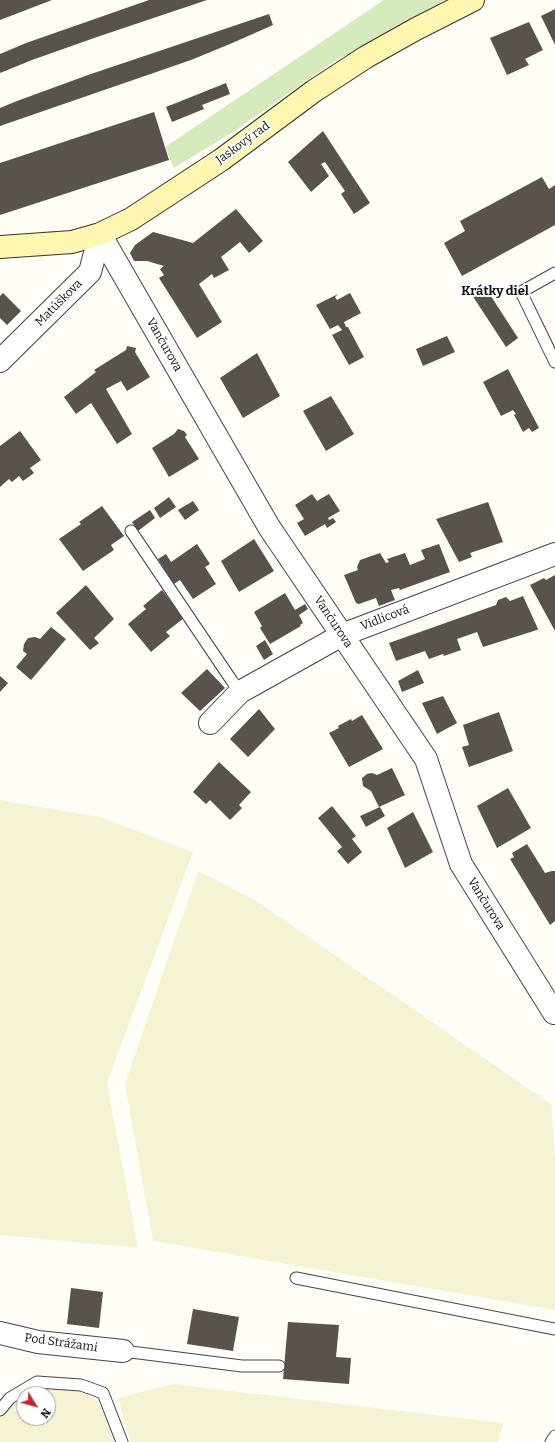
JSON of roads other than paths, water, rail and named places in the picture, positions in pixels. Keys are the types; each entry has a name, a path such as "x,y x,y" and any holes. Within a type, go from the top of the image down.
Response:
{"street":[{"name":"Jaskový rad","path":"0,247 72,242 100,234 131,220 215,164 314,91 416,29 473,0"},
{"name":"Matúškova","path":"0,361 90,272 100,234"},
{"name":"Vančurova","path":"100,234 268,527 426,759 461,864 554,1013"},
{"name":"Vidlicová","path":"210,723 240,692 342,635 555,554"},
{"name":"Pod Strážami","path":"0,1333 38,1342 122,1351"}],"lane":[{"path":"555,273 521,292 555,362"},
{"path":"131,531 240,692"},
{"path":"296,1278 555,1328"},
{"path":"122,1351 242,1366 279,1366"},
{"path":"0,1410 10,1398 37,1382 81,1384 103,1393 122,1442"},
{"path":"552,1442 555,1436"}],"district":[{"name":"Krátky diel","path":"495,291"}]}
